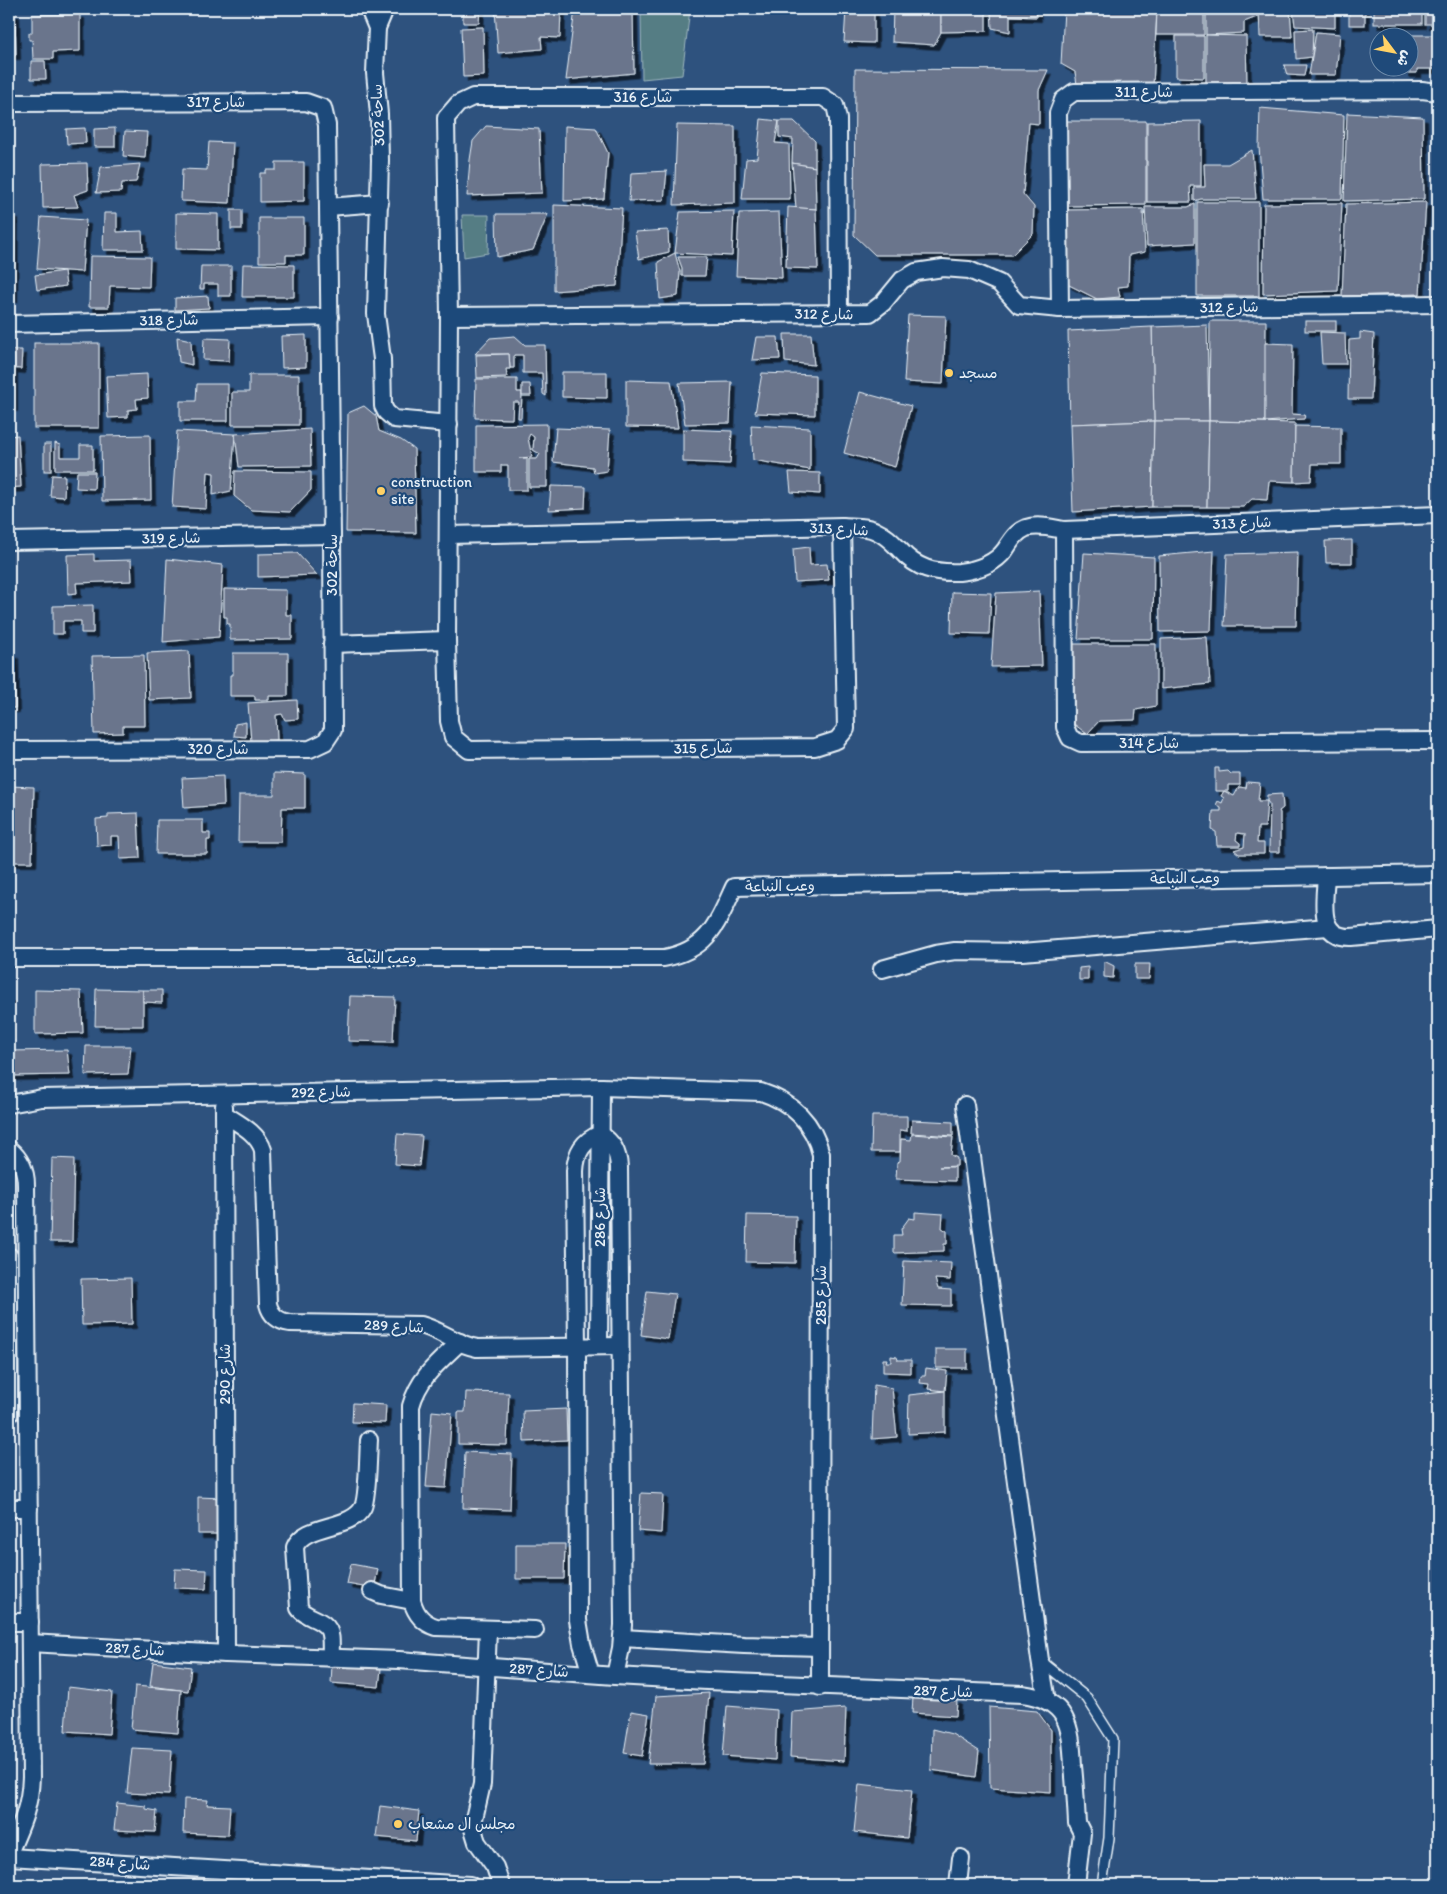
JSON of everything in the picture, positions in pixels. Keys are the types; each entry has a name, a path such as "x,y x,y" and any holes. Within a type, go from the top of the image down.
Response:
{"street":[{"name":"ساحة 302","path":"369,9 378,28"},
{"name":"ساحة 302","path":"385,9 378,28 375,73 379,114 380,202 376,314 382,359 383,406 390,416 400,420 449,424"},
{"name":"شارع 311","path":"1060,309 1058,113 1064,100 1074,92 1422,90 1438,92"},
{"name":"شارع 316","path":"450,316 446,118 458,104 473,97 823,97 835,105 838,119 839,313"},
{"name":"شارع 317","path":"9,102 306,102 322,108 327,124 328,207"},
{"path":"328,207 380,202"},
{"name":"ساحة 302","path":"328,207 332,644"},
{"name":"شارع 312","path":"450,316 839,313 857,315 870,313 883,303 902,280 916,272 943,268 969,270 999,283 1019,305 1060,309 1438,304"},
{"path":"332,644 447,640 450,316"},
{"name":"شارع 318","path":"9,324 330,317"},
{"name":"شارع 313","path":"448,535 842,526 874,530 889,538 915,564 932,571 959,572 987,567 1003,552 1017,533 1027,528 1038,526 1064,530 1438,514"},
{"name":"شارع 315","path":"447,640 449,721 453,737 469,750 815,747 837,740 846,729 842,526"},
{"name":"شارع 314","path":"1064,530 1065,727 1070,738 1081,743 1438,741"},
{"name":"شارع 319","path":"9,541 332,535"},
{"name":"شارع 320","path":"9,750 310,749 325,742 333,730 332,644"},
{"name":"وعب النباعة","path":"9,958 664,958 692,950 704,941 713,930 734,887 1438,874"},
{"path":"1326,876 1325,917 1328,927 1332,932 1344,937 1438,929"},
{"path":"882,969 936,954 955,951 1022,952 1328,927"},
{"name":"شارع 292","path":"9,1104 42,1098 601,1087"},
{"name":"شارع 286","path":"599,1346 601,1087"},
{"name":"شارع 285","path":"601,1087 761,1092 780,1100 798,1112 807,1122 818,1144 821,1154 820,1687"},
{"name":"شارع 290","path":"224,1093 226,1654"},
{"path":"965,1104 1040,1660 1047,1701 1062,1715 1071,1733 1077,1823 1082,1833 1076,1885"},
{"name":"شارع 289","path":"224,1114 253,1133 263,1150 270,1310 278,1319 284,1322 413,1324 429,1327 477,1348 620,1346"},
{"path":"592,1674 582,1644 578,1620 575,1161 578,1152 584,1144 600,1134 613,1144 619,1159 622,1638 615,1676"},
{"path":"9,1149 22,1163 26,1178 30,1622 30,1791 25,1817 9,1855"},
{"path":"9,1256 9,1416"},
{"path":"9,1281 27,1280"},
{"path":"9,1336 27,1336"},
{"path":"460,1342 420,1382 411,1406 412,1601 418,1615 429,1625 436,1627 535,1630"},
{"path":"331,1658 328,1627 303,1613 299,1608 295,1547 303,1537 356,1516 363,1507 369,1440"},
{"path":"9,1508 29,1508"},
{"path":"372,1591 412,1601"},
{"path":"9,1622 30,1622"},
{"path":"488,1629 482,1784 473,1829 477,1842 496,1867 501,1885"},
{"path":"622,1638 744,1646 820,1647"},
{"name":"شارع 287","path":"30,1644 399,1660 615,1676 820,1687 1022,1694 1038,1696 1047,1701"},
{"name":"شارع 284","path":"9,1855 470,1885"},
{"path":"958,1885 961,1858"}],"lane":[{"path":"1040,1660 1088,1698 1114,1739 1110,1838 1102,1885"}],"green space":[{"path":"641,9 690,9 682,75 642,79"},
{"path":"462,215 489,215 488,253 464,257"}],"building":[{"path":"463,9 480,9 479,23 463,23"},
{"path":"495,9 561,9 560,38 541,37 542,49 498,53"},
{"path":"575,9 633,9 634,73 566,80"},
{"path":"846,9 874,9 874,43 844,42"},
{"path":"893,9 941,9 941,32 934,45 892,42"},
{"path":"941,9 986,9 986,31 941,32"},
{"path":"991,9 1036,9 1037,17 1010,16 1010,32 992,28"},
{"path":"1064,9 1157,9 1153,86 1077,84 1075,72 1061,64"},
{"path":"1157,9 1204,9 1204,35 1156,35"},
{"path":"1206,9 1257,9 1257,17 1244,22 1244,33 1206,35"},
{"path":"1259,9 1290,9 1292,37 1260,37"},
{"path":"1293,9 1335,9 1335,28 1295,26"},
{"path":"1349,9 1365,9 1365,25 1349,25"},
{"path":"1374,9 1422,9 1422,24 1374,24"},
{"path":"1425,9 1438,9 1438,24 1425,24"},
{"path":"9,13 15,13 16,55 9,55"},
{"path":"80,14 80,51 53,52 53,59 33,59 32,40 29,40 29,33 32,33 32,15"},
{"path":"483,27 484,76 463,77 461,28"},
{"path":"1313,29 1312,57 1296,59 1295,30"},
{"path":"1316,32 1340,34 1336,75 1309,75"},
{"path":"1206,35 1246,36 1247,86 1206,86"},
{"path":"1420,35 1436,35 1436,69 1420,69"},
{"path":"1176,36 1204,36 1204,78 1176,77"},
{"path":"31,61 45,61 46,79 31,79"},
{"path":"1284,65 1306,65 1304,76 1287,75"},
{"path":"855,69 1048,70 1039,90 1039,124 1029,123 1023,194 1034,207 1033,234 1012,255 875,255 854,235"},
{"path":"1260,108 1344,115 1342,199 1263,199 1259,147"},
{"path":"1347,113 1423,117 1424,199 1344,201"},
{"path":"761,119 779,121 775,143 789,144 790,199 742,199 746,159 757,158"},
{"path":"779,121 794,121 815,141 815,167 792,163 793,139 779,137"},
{"path":"1065,121 1146,121 1146,205 1065,206"},
{"path":"1201,121 1201,186 1190,186 1191,202 1147,202 1147,122"},
{"path":"677,125 735,126 735,203 674,205"},
{"path":"486,126 539,129 542,193 467,196 473,141"},
{"path":"565,126 596,128 608,153 604,199 564,201"},
{"path":"85,128 86,143 67,144 66,129"},
{"path":"115,128 115,147 94,147 94,129"},
{"path":"125,131 147,132 145,158 123,156"},
{"path":"209,142 233,143 230,203 181,201 182,169 207,170"},
{"path":"1252,150 1256,199 1201,199 1194,201 1194,187 1205,187 1204,164 1228,164"},
{"path":"276,162 304,162 304,201 260,202 260,173 266,173 266,170 276,170"},
{"path":"87,163 88,190 74,195 78,207 43,208 42,164"},
{"path":"792,163 815,167 816,209 796,208"},
{"path":"140,164 136,182 122,183 121,192 96,193 101,167"},
{"path":"667,171 664,200 629,201 631,173"},
{"path":"1197,202 1259,202 1259,296 1197,296"},
{"path":"1426,202 1420,294 1342,296 1346,204"},
{"path":"1342,203 1338,291 1263,294 1264,204"},
{"path":"1195,204 1195,243 1147,246 1145,207 1188,207"},
{"path":"554,205 622,208 617,286 554,291"},
{"path":"788,207 816,209 818,269 786,268"},
{"path":"1143,209 1145,252 1129,255 1128,286 1118,287 1120,297 1097,299 1067,284 1062,210"},
{"path":"231,210 242,210 242,229 231,229"},
{"path":"734,211 732,256 675,253 680,212"},
{"path":"779,212 782,278 736,276 739,213"},
{"path":"104,213 117,213 117,232 142,231 143,250 103,250"},
{"path":"176,213 218,214 218,250 176,249"},
{"path":"9,214 14,214 13,298 9,298"},
{"path":"496,214 548,214 533,250 497,257"},
{"path":"41,217 86,220 82,272 37,269"},
{"path":"259,218 304,218 304,255 286,255 286,262 259,262"},
{"path":"668,230 669,252 639,259 635,232"},
{"path":"675,253 680,272 678,296 660,299 658,262"},
{"path":"90,256 150,257 149,287 110,286 109,307 89,307"},
{"path":"678,257 707,257 705,276 682,276 682,268"},
{"path":"243,264 294,265 294,297 242,297"},
{"path":"201,266 231,266 231,296 218,296 218,284 204,284 204,289 200,289"},
{"path":"64,271 66,286 37,290 35,275"},
{"path":"208,296 209,308 175,310 175,298"},
{"path":"908,315 946,316 943,384 904,382"},
{"path":"1210,321 1266,321 1265,422 1209,421"},
{"path":"1305,321 1336,321 1336,331 1305,331"},
{"path":"1207,325 1209,421 1154,421 1152,327"},
{"path":"1152,327 1154,421 1070,424 1068,331"},
{"path":"1320,332 1345,333 1346,364 1322,364"},
{"path":"1360,332 1374,334 1371,399 1348,399 1349,340 1360,339"},
{"path":"784,334 811,334 814,365 785,362"},
{"path":"306,335 306,367 282,368 281,336"},
{"path":"515,336 525,345 545,345 546,396 543,394 542,373 523,373 523,355 514,355 514,368 510,368 509,354 475,354 490,338"},
{"path":"177,337 191,340 192,365 179,362"},
{"path":"756,337 778,337 780,359 752,360"},
{"path":"204,338 230,339 229,361 203,360"},
{"path":"34,343 99,343 99,428 34,428"},
{"path":"1265,343 1293,344 1292,414 1305,415 1304,419 1265,422"},
{"path":"9,350 22,350 21,369 9,368"},
{"path":"509,354 510,369 506,369 507,377 477,378 476,355"},
{"path":"9,368 13,369 13,407 9,407"},
{"path":"562,372 607,372 607,398 562,397"},
{"path":"762,373 815,375 815,415 755,413"},
{"path":"147,374 148,398 136,399 137,409 128,410 128,417 108,418 106,376"},
{"path":"249,375 299,375 299,425 232,425 232,392 249,392"},
{"path":"476,379 517,379 517,392 522,392 521,418 518,418 519,402 513,402 512,419 475,418"},
{"path":"626,380 671,381 678,428 626,427"},
{"path":"732,382 730,423 685,424 679,383"},
{"path":"197,384 228,384 228,421 180,421 180,401 196,401"},
{"path":"522,384 530,384 531,396 522,396"},
{"path":"860,392 911,406 895,467 844,453"},
{"name":"construction site","path":"364,406 376,416 379,431 401,440 414,449 416,533 346,532 348,413"},
{"path":"1154,421 1152,507 1073,512 1070,424"},
{"path":"1154,421 1209,421 1207,507 1152,507"},
{"path":"1209,421 1295,423 1294,482 1269,481 1267,500 1252,499 1243,507 1207,507"},
{"path":"547,424 547,487 529,487 529,459 537,459 540,454 533,450 534,437 530,434 528,438 532,457 519,458 527,458 527,490 508,490 508,465 501,465 501,472 476,472 476,425"},
{"path":"751,425 810,428 810,470 753,460"},
{"path":"1295,426 1341,427 1341,464 1312,464 1311,481 1294,482"},
{"path":"556,428 610,430 607,471 594,473 593,467 553,462"},
{"path":"310,429 311,466 239,467 235,434"},
{"path":"683,429 732,431 730,464 683,462"},
{"path":"177,431 235,434 231,491 213,495 214,473 208,472 206,509 172,507"},
{"path":"18,435 21,487 9,488 9,436"},
{"path":"150,435 151,500 102,501 101,436"},
{"path":"55,443 60,445 60,457 80,457 80,445 93,445 93,470 55,470"},
{"path":"44,444 51,444 51,471 44,471"},
{"path":"235,471 311,472 311,490 290,512 251,510 234,496"},
{"path":"77,472 95,472 94,489 76,488"},
{"path":"789,472 820,473 820,494 791,492"},
{"path":"52,475 65,476 64,497 50,496"},
{"path":"551,486 586,487 585,508 549,510"},
{"path":"1352,540 1352,563 1326,563 1325,541"},
{"path":"809,547 810,565 827,564 829,580 795,582 793,549"},
{"path":"1214,551 1211,631 1160,632 1159,556"},
{"path":"1298,552 1296,626 1224,626 1227,554"},
{"path":"297,553 317,575 258,577 258,554"},
{"path":"1084,553 1154,557 1153,639 1078,639"},
{"path":"94,554 94,561 131,560 132,581 76,583 77,593 68,594 67,555"},
{"path":"167,559 223,565 219,637 163,642"},
{"path":"224,589 286,590 286,615 292,615 292,639 230,640 230,624 227,624 227,617 224,617"},
{"path":"1039,591 1042,666 991,667 996,593"},
{"path":"952,592 991,593 989,634 951,633"},
{"path":"93,605 93,633 81,633 81,621 63,621 63,634 53,634 53,606"},
{"path":"1207,637 1210,684 1161,689 1161,639"},
{"path":"1073,644 1156,644 1156,706 1136,710 1135,720 1099,721 1087,734 1066,718 1074,706"},
{"path":"189,651 191,698 149,700 147,653"},
{"path":"233,653 288,653 288,696 269,696 269,700 255,700 255,696 230,696 230,675 233,675"},
{"path":"9,654 14,654 15,708 9,708"},
{"path":"144,655 145,726 123,726 123,733 94,734 92,656"},
{"path":"297,700 298,719 285,720 282,714 276,715 277,740 251,742 248,703"},
{"path":"246,722 246,737 234,736 235,724"},
{"path":"1215,768 1219,768 1219,772 1228,771 1231,774 1240,774 1240,785 1228,785 1228,791 1215,791"},
{"path":"274,773 305,774 305,808 282,808 281,842 238,842 239,795 274,795"},
{"path":"223,776 224,805 184,808 182,778"},
{"path":"1247,782 1260,783 1258,801 1267,801 1265,827 1258,827 1257,843 1264,843 1264,854 1239,854 1234,850 1244,847 1245,834 1237,833 1236,840 1240,843 1240,846 1217,846 1216,832 1212,830 1213,811 1221,811 1221,808 1216,805 1218,801 1222,803 1224,798 1221,796 1224,791 1234,796 1239,787 1246,788"},
{"path":"9,786 34,787 32,862 10,862"},
{"path":"1282,794 1283,808 1279,811 1280,852 1269,852 1270,805 1267,801 1267,795"},
{"path":"138,813 140,858 120,859 119,836 111,836 111,845 97,846 96,819 108,818 108,814"},
{"path":"157,820 203,820 203,833 210,833 210,840 207,840 207,854 156,854"},
{"path":"1104,961 1114,966 1113,978 1104,977"},
{"path":"1135,964 1150,964 1149,979 1135,979"},
{"path":"1088,967 1088,980 1079,980 1079,968"},
{"path":"96,989 143,990 143,1026 95,1026"},
{"path":"35,990 81,991 83,1033 35,1034"},
{"path":"143,990 162,990 162,1003 143,1002"},
{"path":"350,996 395,997 393,1042 348,1041"},
{"path":"9,997 10,1035 9,1035"},
{"path":"86,1046 131,1046 128,1074 85,1075"},
{"path":"67,1050 70,1075 9,1076 9,1051"},
{"path":"872,1116 907,1116 907,1131 900,1130 900,1152 871,1152"},
{"path":"912,1120 953,1122 953,1136 911,1133"},
{"path":"397,1134 422,1136 419,1166 395,1164"},
{"path":"912,1134 953,1137 951,1155 957,1158 957,1166 939,1167 955,1167 955,1181 896,1179 897,1162 900,1161 901,1139 911,1140"},
{"path":"52,1158 74,1159 72,1242 50,1242"},
{"path":"915,1212 943,1214 942,1228 947,1231 947,1244 944,1244 944,1251 894,1253 894,1235 902,1235 901,1229 909,1218 915,1219"},
{"path":"747,1215 796,1216 795,1263 746,1262"},
{"path":"904,1261 951,1263 950,1280 935,1279 938,1289 951,1290 951,1306 902,1305"},
{"path":"131,1278 132,1324 82,1325 81,1279"},
{"path":"647,1291 675,1294 668,1339 641,1335"},
{"path":"936,1349 967,1349 967,1368 936,1368"},
{"path":"891,1356 897,1357 898,1360 911,1360 911,1373 883,1372 883,1359 887,1359 886,1362 891,1362"},
{"path":"926,1368 947,1371 945,1391 928,1389 929,1384 920,1383 921,1376 925,1376"},
{"path":"874,1385 892,1388 897,1437 872,1439"},
{"path":"945,1391 945,1432 908,1434 909,1395"},
{"path":"466,1392 509,1393 507,1445 458,1444 458,1412 465,1412"},
{"path":"353,1403 386,1405 385,1423 352,1422"},
{"path":"566,1409 567,1440 524,1442 523,1411"},
{"path":"432,1411 452,1413 446,1488 426,1487"},
{"path":"465,1452 512,1454 510,1510 463,1508"},
{"path":"641,1493 663,1494 661,1533 638,1531"},
{"path":"198,1497 222,1498 222,1534 198,1534"},
{"path":"516,1544 565,1544 564,1579 516,1579"},
{"path":"351,1564 378,1569 374,1589 347,1584"},
{"path":"175,1569 207,1570 206,1589 174,1588"},
{"path":"153,1662 191,1667 188,1691 150,1686"},
{"path":"332,1665 381,1669 379,1687 331,1683"},
{"path":"135,1686 181,1690 178,1733 131,1729"},
{"path":"68,1687 112,1692 109,1734 65,1731"},
{"path":"709,1693 703,1764 648,1764 656,1696"},
{"path":"913,1697 957,1700 956,1716 912,1713"},
{"path":"727,1706 777,1710 775,1760 723,1756"},
{"path":"989,1707 1037,1711 1051,1730 1051,1792 990,1788"},
{"path":"846,1708 844,1761 790,1757 792,1712"},
{"path":"631,1711 649,1714 642,1756 624,1753"},
{"path":"932,1729 952,1734 979,1751 976,1777 931,1770"},
{"path":"132,1748 172,1750 169,1795 127,1793"},
{"path":"859,1784 912,1790 907,1838 854,1832"},
{"path":"184,1799 208,1800 207,1805 230,1806 228,1835 183,1833"},
{"path":"117,1803 146,1806 146,1809 157,1811 155,1832 114,1830"},
{"name":"مجلس ال مشعاب","path":"380,1806 419,1811 416,1841 376,1837"}],"place":[{"name":"مسجد","path":"949,373"},
{"name":"construction site","path":"381,491"},
{"name":"مجلس ال مشعاب","path":"398,1824"}]}
